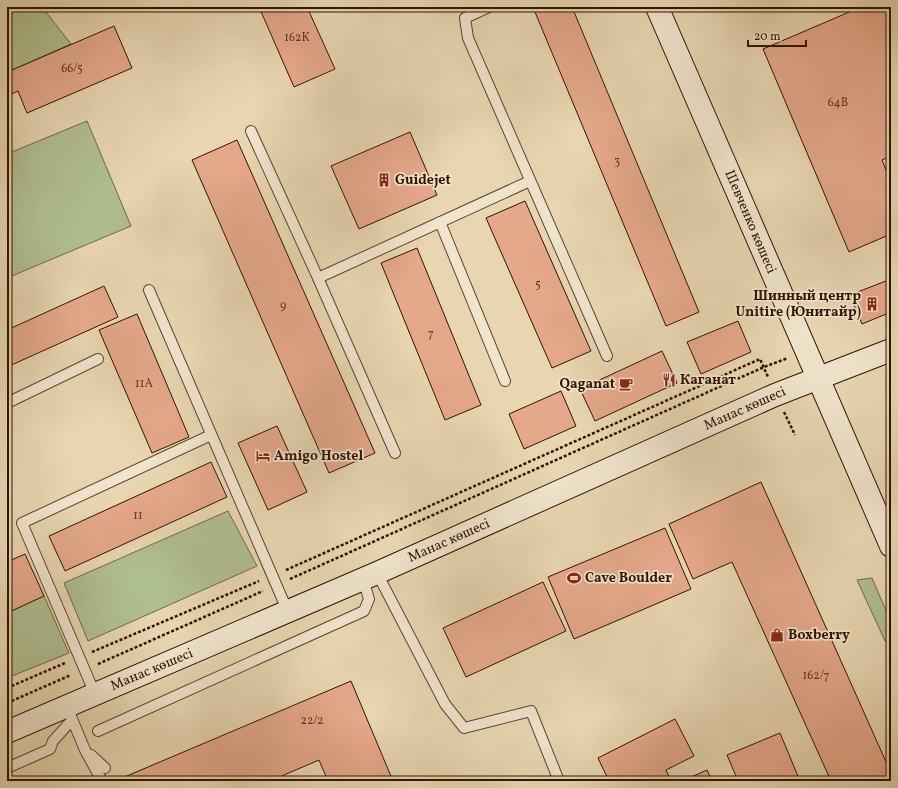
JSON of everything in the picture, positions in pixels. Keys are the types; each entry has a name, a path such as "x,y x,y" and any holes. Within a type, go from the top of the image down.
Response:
{"street":[{"name":"Шевченко көшесі","path":"657,7 891,546"},
{"name":"Манас көшесі","path":"7,732 70,713 95,694 370,576 768,398 891,350"}],"lane":[{"path":"489,7 465,18 468,38 607,356"},
{"path":"251,130 395,453"},
{"path":"318,278 530,181"},
{"path":"440,222 505,381"},
{"path":"149,290 288,612"},
{"path":"7,403 98,359"},
{"path":"95,694 86,669 22,523 211,435"},
{"path":"98,731 364,611 369,599 370,576"},
{"path":"370,576 445,704 464,728 531,711 559,781"},
{"path":"70,713 85,750 102,781"},
{"path":"7,768 50,749 53,741 70,713"},
{"path":"85,750 105,768"}],"path":[{"path":"7,688 80,657 275,580 764,367 806,352"},
{"path":"7,703 86,669 275,580 760,359 764,367"}],"green space":[{"path":"7,7 42,7 71,44 12,70 7,59"},
{"path":"87,121 131,226 7,278 7,154"},
{"path":"228,511 257,566 88,641 64,583"},
{"path":"872,578 891,622 891,637 885,641 857,580"},
{"path":"44,596 69,653 7,678 7,613"}],"building":[{"path":"259,7 307,7 335,69 294,87"},
{"path":"547,7 572,7 699,312 666,326 535,12"},
{"path":"861,7 891,7 891,156 882,160 891,182 891,234 849,252 763,49"},
{"path":"114,26 132,68 27,113 18,91 7,96 7,59 12,70"},
{"name":"Guidejet","path":"410,132 437,195 359,229 331,166"},
{"path":"237,140 375,453 329,473 192,160"},
{"path":"525,201 591,351 552,368 486,218"},
{"path":"417,248 481,405 445,420 381,263"},
{"name":"Шинный центр Unitire (Юнитайр)","path":"891,279 891,312 862,324 850,295"},
{"path":"104,286 118,317 7,367 7,330"},
{"path":"137,314 189,437 152,453 99,330"},
{"path":"738,321 751,352 701,374 687,342"},
{"path":"662,351 677,383 595,421 580,389"},
{"path":"561,391 576,426 524,449 509,414"},
{"path":"277,426 307,492 268,510 238,443"},
{"path":"211,462 227,497 65,571 49,536"},
{"path":"761,482 891,773 891,781 831,781 732,562 693,579 669,524"},
{"path":"665,528 691,589 574,639 548,577"},
{"path":"25,554 44,596 7,613 7,562"},
{"path":"543,582 566,631 466,677 443,628"},
{"path":"351,681 393,781 328,781 319,760 270,781 115,781"},
{"path":"675,719 694,756 666,770 671,781 609,781 598,758"},
{"path":"780,733 800,781 738,781 727,755"},
{"path":"707,770 712,781 690,781 689,778"}],"place":[{"name":"Guidejet","path":"384,180"},
{"name":"Шинный центр Unitire (Юнитайр)","path":"872,304"},
{"name":"Каганат","path":"669,380"},
{"name":"Qaganat","path":"626,384"},
{"name":"Amigo Hostel","path":"263,456"},
{"name":"Cave Boulder","path":"574,578"},
{"name":"Boxberry","path":"777,635"}]}
